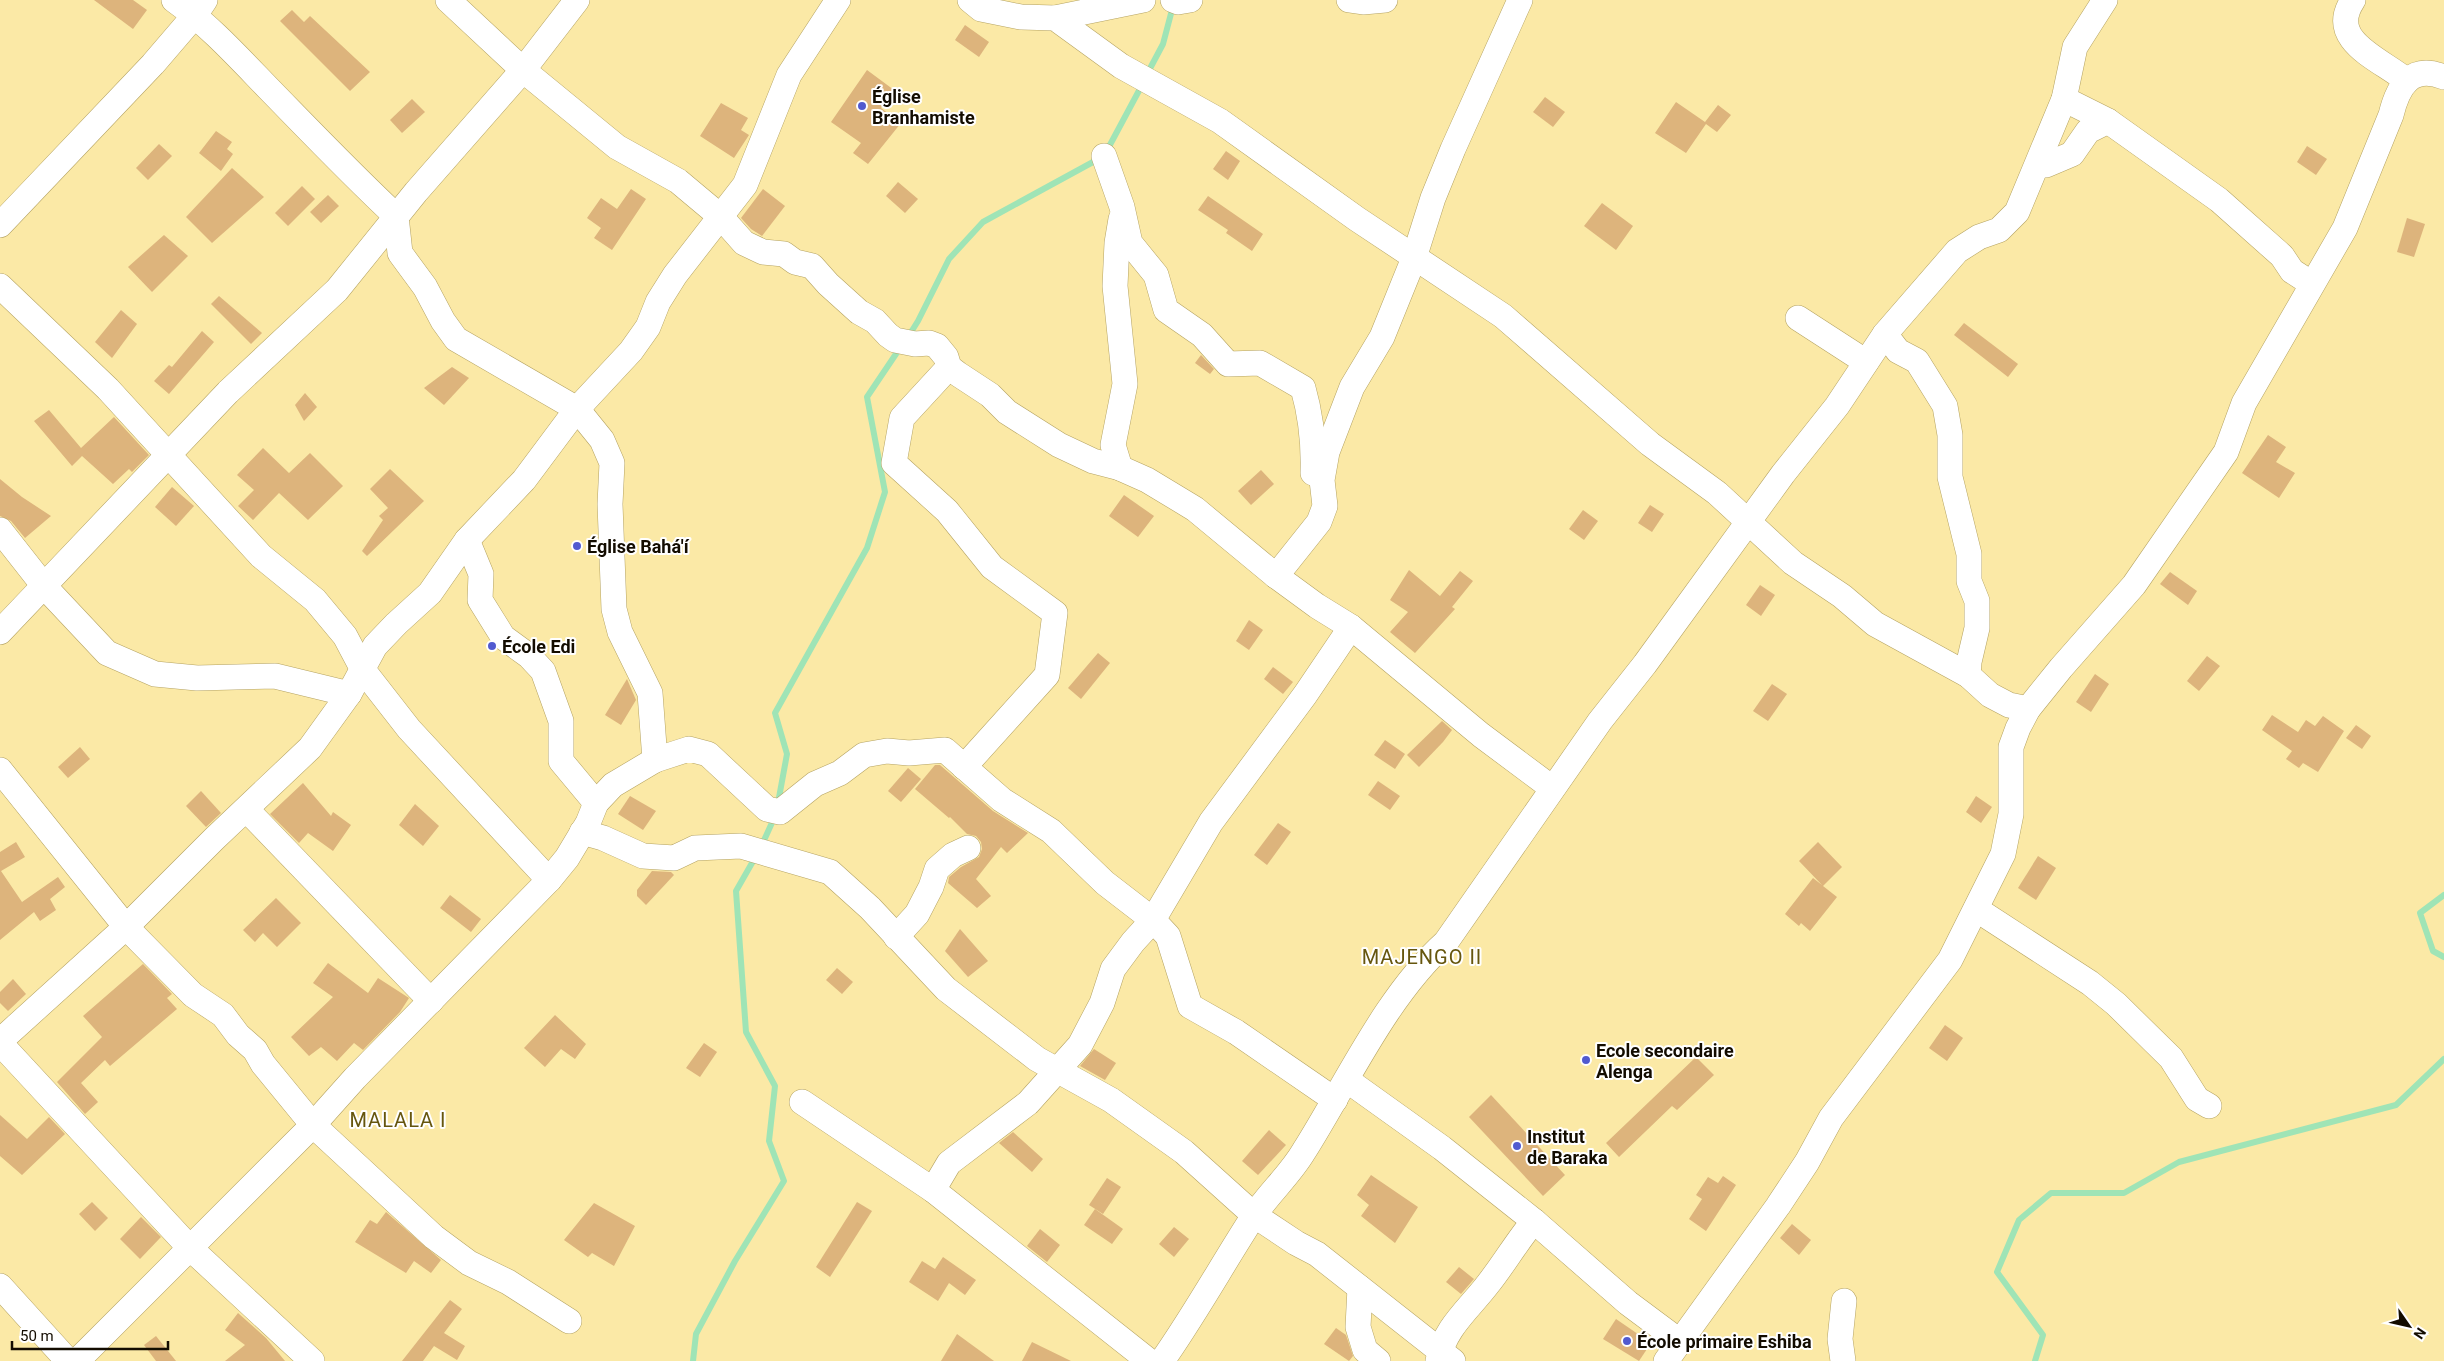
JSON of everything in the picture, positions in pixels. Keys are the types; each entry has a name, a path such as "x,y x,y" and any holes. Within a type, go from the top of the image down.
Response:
{"street":[{"path":"174,0 200,8 354,177 396,216 400,253 425,287 443,321 456,339 577,409 602,440 612,463 610,504 614,609 620,632 650,693 655,760"},
{"path":"448,0 522,70 617,147 678,181 721,217 744,243 763,252 784,254 795,262 817,270 828,284 859,312 875,321 895,340 915,344 929,343 937,346 946,357 949,367 990,395 1008,412 1059,445 1093,461 1120,468 1147,480 1195,509 1276,576 1350,627 1481,735 1552,788"},
{"path":"0,632 228,392 337,290 396,216 522,70 577,0"},
{"path":"312,1361 190,1248 0,1042 126,927 214,839 247,810 310,748 349,694 375,646 430,593 467,540 524,480 577,409 631,351 648,327 658,302 675,275 745,185 790,75 838,0"},
{"path":"970,0 981,9 1021,17 1055,18 1143,0"},
{"path":"1173,0 1178,2 1190,0"},
{"path":"1349,0 1363,2 1385,0"},
{"path":"1276,576 1318,522 1325,506 1322,480 1327,452 1352,388 1382,336 1414,258 1453,149 1520,0"},
{"path":"1162,1361 1193,1316 1254,1216 1303,1154 1403,990 1432,954 1446,942 1552,788 1748,522 1837,406 1885,334 1957,251 1979,237 1999,230 2017,212 2064,99 2075,47 2105,0"},
{"path":"2353,0 2346,10 2344,21 2352,41 2407,81"},
{"path":"0,225 153,64 200,8"},
{"path":"1055,18 1121,66 1220,121 1414,258 1504,316 1650,444 1717,493 1793,563 1842,596 1875,624 1968,675 1980,687 1996,698 2009,705 2028,709"},
{"path":"77,1361 313,1125 355,1078 549,880 582,832 596,803 614,785 655,760 689,748 708,754 767,809 780,812 815,784 840,773 864,755 886,751 909,753 944,750 1002,800 1051,831 1105,884 1153,920 1168,936 1190,1006 1442,1148 1534,1221 1628,1304 1673,1351 1778,1206 1807,1162 1831,1118 1950,960 2003,854 2011,814 2011,747 2028,709 2134,585 2226,452 2244,403 2345,228 2391,115 2396,96 2407,81 2417,73 2435,74 2444,77"},
{"path":"2064,99 2108,121 2219,200 2282,256 2292,271 2312,284"},
{"path":"2038,164 2046,165 2072,154 2088,131 2108,121"},
{"path":"1104,156 1122,207 1130,243 1156,275 1166,310 1202,335 1228,364 1260,363 1303,388 1308,406 1314,449 1312,497 1318,522"},
{"path":"1120,468 1113,445 1125,384 1115,286 1117,243 1122,207"},
{"path":"0,286 108,389 261,556 315,600 346,636 363,670 409,729 549,880"},
{"path":"1798,318 1866,362"},
{"path":"1885,334 1898,351 1918,361 1945,406 1950,435 1950,477 1969,554 1969,581 1978,601 1977,628 1968,675"},
{"path":"949,367 902,418 894,463 947,510 992,568 1055,614 1047,676 964,767"},
{"path":"0,530 44,586 107,653 155,674 197,678 275,676 349,694"},
{"path":"467,540 481,574 480,600 502,637 529,656 543,671 561,721 561,761 596,803"},
{"path":"933,1190 949,1163 1028,1103 1058,1071 1084,1036 1102,1003 1113,969 1133,942 1153,920 1211,822 1305,695 1350,627"},
{"path":"0,770 126,927 193,995 223,1015 238,1035 255,1050 313,1125 434,1237 469,1263 508,1282 569,1321"},
{"path":"247,810 431,1001"},
{"path":"582,832 604,838 644,856 674,858 695,848 741,846 830,872 870,908 946,989 1037,1059 1110,1100 1184,1152 1254,1216 1317,1254 1444,1358 1452,1325 1489,1284 1519,1239 1534,1221"},
{"path":"896,937 916,914 931,887 937,869 953,855 968,848"},
{"path":"1976,909 2090,983 2116,1004 2172,1058 2197,1098 2210,1106"},
{"path":"802,1102 933,1190 1149,1361"},
{"path":"0,1286 68,1361"},
{"path":"1360,1288 1358,1327 1365,1350 1378,1361"},
{"path":"1843,1361 1840,1339 1844,1301"}],"building":[{"path":"94,0 133,0 147,10 133,29"},
{"path":"292,10 304,22 310,16 370,72 350,91 280,21"},
{"path":"965,25 989,42 979,57 955,40"},
{"name":"Église Branhamiste","path":"867,70 894,90 881,108 901,123 868,164 853,153 861,143 831,122"},
{"path":"1545,97 1565,112 1553,127 1533,112"},
{"path":"412,99 425,112 402,133 390,120"},
{"path":"1676,102 1705,122 1718,105 1731,115 1717,132 1706,124 1686,153 1655,133"},
{"path":"721,103 748,118 741,130 749,135 734,158 700,136"},
{"path":"216,131 232,142 227,149 233,154 221,171 199,153"},
{"path":"159,144 172,156 148,180 136,168"},
{"path":"2307,146 2327,159 2316,175 2297,162"},
{"path":"1226,151 1240,161 1228,180 1213,169"},
{"path":"232,168 264,197 212,243 186,217"},
{"path":"898,182 918,199 905,213 886,196"},
{"path":"302,186 315,199 288,226 275,213"},
{"path":"631,189 646,199 612,250 594,238 601,228 587,218 601,198 617,209"},
{"path":"763,189 785,206 762,236 751,229 741,218"},
{"path":"328,195 339,206 321,223 310,212"},
{"path":"1208,196 1263,234 1252,251 1226,233 1228,230 1198,210"},
{"path":"1602,203 1633,226 1616,250 1584,226"},
{"path":"2407,218 2425,224 2414,257 2397,252"},
{"path":"164,235 188,256 152,292 128,267"},
{"path":"219,296 262,333 251,344 211,304"},
{"path":"121,310 137,324 112,358 95,342"},
{"path":"1964,323 2018,364 2008,377 1954,335"},
{"path":"202,331 214,342 169,394 154,381 169,365 172,367"},
{"path":"1201,355 1214,369 1210,374 1195,363"},
{"path":"452,367 469,378 444,405 424,388"},
{"path":"305,393 317,407 304,421 295,405"},
{"path":"49,410 81,448 114,417 149,455 132,472 129,469 113,484 82,456 72,466 34,421"},
{"path":"2268,435 2286,447 2276,462 2295,473 2279,498 2242,473"},
{"path":"263,448 289,473 310,453 343,486 308,520 279,493 253,520 238,506 254,490 237,475"},
{"path":"390,469 424,501 367,556 362,551 383,520 379,516 388,508 370,489"},
{"path":"1261,470 1274,484 1251,505 1238,491"},
{"path":"0,479 22,497 51,516 25,538 11,521 0,516"},
{"path":"172,487 194,506 176,526 155,507"},
{"path":"1124,495 1154,516 1138,537 1109,516"},
{"path":"1650,505 1664,514 1652,532 1638,523"},
{"path":"1583,510 1598,521 1584,540 1569,529"},
{"path":"1409,570 1440,596 1460,571 1473,581 1452,607 1455,609 1415,653 1390,632 1408,612 1390,600"},
{"path":"2170,572 2197,591 2188,605 2160,584"},
{"path":"1760,585 1775,595 1761,616 1746,605"},
{"path":"1249,620 1263,630 1249,650 1236,641"},
{"path":"1098,653 1110,663 1081,699 1068,688"},
{"path":"2207,656 2220,666 2199,691 2187,681"},
{"path":"1273,667 1293,682 1283,694 1264,679"},
{"path":"2095,674 2109,684 2091,712 2076,702"},
{"path":"627,679 636,700 621,725 605,715"},
{"path":"1772,684 1787,694 1768,721 1753,711"},
{"path":"2272,715 2298,732 2306,720 2315,726 2323,716 2344,731 2318,772 2303,763 2299,768 2286,759 2292,751 2262,730"},
{"path":"1442,721 1452,730 1419,767 1407,755"},
{"path":"2356,725 2371,736 2362,749 2346,738"},
{"path":"1385,740 1405,754 1395,769 1374,755"},
{"path":"80,747 90,759 68,778 58,767"},
{"path":"935,765 940,765 993,811 1028,833 1007,853 1001,847 976,879 991,896 977,908 948,883 949,877 961,867 979,857 982,849 981,842 976,836 967,834 950,817 915,789"},
{"path":"908,768 921,779 901,802 888,791"},
{"path":"1378,781 1400,796 1390,810 1368,795"},
{"path":"303,783 331,816 333,812 351,825 333,851 308,833 299,843 270,814"},
{"path":"201,791 221,813 206,827 186,806"},
{"path":"630,796 656,811 643,830 618,814"},
{"path":"1976,796 1992,807 1981,823 1966,812"},
{"path":"415,804 439,826 423,846 399,825"},
{"path":"1278,823 1291,832 1267,865 1254,855"},
{"path":"16,842 25,857 1,871 22,902 58,877 65,887 50,899 56,910 40,921 34,912 0,940 0,852"},
{"path":"1818,842 1842,867 1823,886 1837,897 1810,931 1801,923 1799,926 1785,914 1813,878 1822,885 1799,861"},
{"path":"2038,856 2056,868 2036,900 2018,888"},
{"path":"652,871 671,872 674,875 646,905 637,896 637,890"},
{"path":"450,895 481,919 471,932 440,908"},
{"path":"276,898 301,923 277,947 263,933 255,942 243,930"},
{"path":"960,929 988,961 968,977 945,951"},
{"path":"328,963 368,993 378,978 409,998 400,1012 363,1050 354,1043 337,1061 321,1047 309,1056 291,1037 333,997 313,983"},
{"path":"143,964 172,994 167,998 177,1009 110,1066 105,1060 81,1083 98,1102 85,1114 57,1082 102,1037 83,1016"},
{"path":"837,968 853,982 842,994 826,980"},
{"path":"13,979 26,994 8,1011 0,1003 0,992"},
{"path":"555,1015 586,1044 575,1059 561,1049 545,1067 524,1048"},
{"path":"1945,1025 1963,1038 1947,1061 1929,1048"},
{"path":"704,1043 717,1052 700,1077 686,1068"},
{"path":"1094,1049 1116,1063 1105,1080 1080,1066"},
{"path":"1696,1057 1714,1075 1677,1110 1672,1106 1619,1157 1606,1143"},
{"name":"Institut de Baraka","path":"1491,1095 1565,1175 1543,1196 1469,1117"},
{"path":"0,1115 27,1139 49,1117 65,1134 22,1175 0,1156"},
{"path":"1269,1130 1286,1145 1258,1175 1242,1161"},
{"path":"1013,1132 1043,1159 1032,1172 999,1143"},
{"path":"1371,1175 1418,1207 1395,1243 1361,1216 1369,1205 1357,1195"},
{"path":"1723,1176 1736,1185 1706,1231 1689,1219 1702,1199 1696,1195 1708,1177 1718,1183"},
{"path":"1107,1178 1121,1187 1103,1214 1089,1205"},
{"path":"92,1202 108,1218 95,1231 79,1214"},
{"path":"857,1202 872,1211 830,1277 816,1267"},
{"path":"594,1203 635,1226 614,1266 592,1253 588,1257 564,1240"},
{"path":"1095,1209 1123,1229 1112,1244 1084,1225"},
{"path":"386,1212 441,1260 431,1273 414,1261 406,1273 355,1242 370,1220 377,1224"},
{"path":"141,1217 161,1237 140,1259 120,1239"},
{"path":"1792,1224 1811,1240 1799,1255 1780,1238"},
{"path":"1174,1227 1189,1239 1174,1257 1159,1244"},
{"path":"1040,1229 1060,1245 1047,1262 1027,1246"},
{"path":"943,1257 976,1280 965,1295 949,1283 938,1301 909,1282 922,1261 935,1269"},
{"path":"1459,1267 1474,1279 1461,1294 1446,1282"},
{"path":"450,1300 462,1309 444,1333 465,1346 457,1360 434,1346 423,1361 402,1361"},
{"path":"238,1313 266,1338 285,1361 225,1361 245,1345 225,1330"},
{"name":"École primaire Eshiba","path":"1616,1319 1651,1343 1639,1361 1603,1339"},
{"path":"1336,1328 1346,1335 1353,1356 1349,1361 1324,1344"},
{"path":"957,1334 994,1361 941,1361"},
{"path":"156,1336 176,1361 156,1361 144,1345"},
{"path":"1032,1342 1071,1361 1022,1361"}],"waterway":[{"path":"1146,76 1163,44 1173,6"},
{"path":"908,337 949,259 983,222 1104,156 1142,85"},
{"path":"778,803 787,754 775,713 867,548 885,492 867,397 900,348"},
{"path":"761,847 775,816"},
{"path":"693,1361 696,1334 735,1261 784,1181 769,1141 775,1086 746,1032 736,891 756,856"},
{"path":"2444,895 2420,913 2433,951 2444,957"},
{"path":"2035,1361 2043,1335 1997,1272 2019,1220 2051,1193 2124,1193 2179,1162 2396,1105 2444,1059"}],"place":[{"name":"Église Branhamiste","path":"862,106"},
{"name":"Église Bahá'í","path":"577,546"},
{"name":"École Edi","path":"492,646"},
{"name":"Ecole secondaire Alenga","path":"1586,1060"},
{"name":"Institut de Baraka","path":"1517,1146"},
{"name":"École primaire Eshiba","path":"1627,1341"}],"district":[{"name":"MAJENGO II","path":"1422,957"},
{"name":"MALALA I","path":"398,1120"}]}
